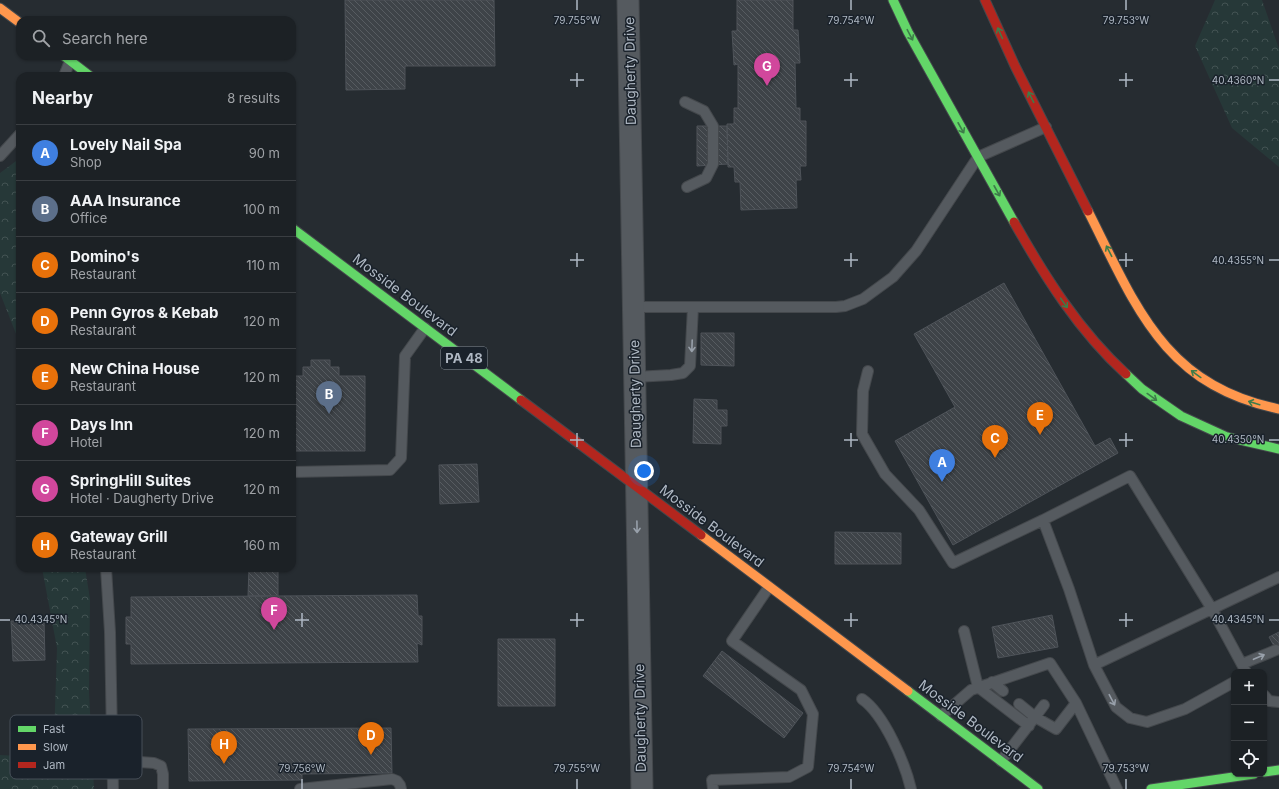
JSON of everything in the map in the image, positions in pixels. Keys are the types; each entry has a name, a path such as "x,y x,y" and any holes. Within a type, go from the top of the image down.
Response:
{"main road":[{"path":"893,0 908,32 1028,247 1050,283 1086,333 1109,360 1129,379 1166,408 1213,432 1264,447 1279,449"},
{"path":"985,0 1015,66 1138,309 1164,345 1193,373 1230,394 1251,402 1279,409"},
{"path":"0,8 16,20"},
{"path":"70,60 85,72"},
{"name":"Mosside Boulevard","path":"296,231 1038,789"},
{"path":"1267,772 1279,770"},
{"path":"1151,789 1234,777"}],"street":[{"name":"Daugherty Drive","path":"628,0 642,789"}],"lane":[{"path":"65,72 67,60"},
{"path":"685,102 704,111 713,126 713,164 706,178 688,187"},
{"path":"634,307 845,306 863,298 894,277 916,251 978,157 1046,127"},
{"path":"0,156 16,138"},
{"path":"635,377 683,373 690,366 693,307"},
{"path":"296,472 390,470 401,458 405,356 425,328"},
{"path":"868,371 863,391 862,434 885,474 919,510 953,563 1130,476 1212,609 1244,668 1276,650"},
{"path":"1043,520 1069,589 1094,665 1116,707 1130,718 1147,722 1185,709 1231,684"},
{"path":"106,572 110,632 111,715"},
{"path":"1094,665 1279,577"},
{"path":"713,789 712,780 789,777 808,767 813,714 802,690 732,641 769,587"},
{"path":"964,631 978,687 1029,726"},
{"path":"941,716 971,690 1050,663 1060,684 1076,702 1117,789"},
{"path":"992,682 1003,691"},
{"path":"862,699 881,717 909,778 911,789"},
{"path":"1267,699 1269,701 1279,702"},
{"path":"1019,704 1036,717 1056,729 1076,702"},
{"path":"1001,761 1044,705"},
{"path":"142,762 154,763 161,766 163,774 163,789"},
{"path":"1227,778 1229,789"},
{"path":"113,779 113,789"},
{"path":"300,789 392,779 398,780 401,789"}],"green space":[{"path":"1215,0 1262,0 1279,49 1279,167 1232,128 1195,46"},
{"path":"16,161 16,334 0,293 0,173"},
{"path":"43,572 86,572 90,599 90,715 55,715 57,648"},
{"path":"0,755 10,756 10,779 93,779 94,789 0,789"}],"building":[{"path":"345,0 494,0 495,66 405,66 405,89 346,90"},
{"path":"737,0 793,0 793,30 798,30 800,63 795,63 796,108 800,108 800,121 806,121 806,166 800,166 801,180 796,180 797,208 741,210 740,182 735,182 734,167 728,167 727,124 734,124 734,108 738,108 738,64 734,65 732,31 737,31"},
{"path":"697,126 727,126 728,164 697,166"},
{"path":"1004,283 1095,446 1110,438 1118,453 953,545 895,441 955,407 914,334"},
{"path":"701,333 734,333 734,366 701,365"},
{"path":"311,360 330,360 330,367 339,367 339,376 365,376 365,451 296,451 296,376 303,376 303,367 311,367"},
{"path":"694,399 717,400 717,410 727,410 727,426 721,426 721,444 693,443"},
{"path":"477,464 479,502 440,504 439,465"},
{"path":"835,532 901,533 901,564 835,564"},
{"path":"249,572 278,572 278,596 248,596"},
{"path":"417,595 418,616 422,616 422,645 417,643 418,662 131,664 131,644 126,644 126,617 131,617 131,597"},
{"path":"1052,615 1058,647 998,658 992,627"},
{"path":"11,621 44,621 45,660 13,661"},
{"path":"1279,632 1279,655 1269,637"},
{"path":"498,639 555,639 555,706 498,706"},
{"path":"722,651 803,713 784,738 703,676"},
{"path":"391,728 392,773 302,774 302,780 189,781 188,729"}],"traffic: fast":[{"path":"893,0 908,32 1014,222"},
{"path":"69,60 85,72"},
{"path":"296,231 521,400"},
{"path":"1126,374 1142,389 1181,416 1227,437 1279,449"},
{"path":"908,691 1038,789"},
{"path":"1267,772 1279,770"},
{"path":"1151,789 1233,777"}],"traffic: slow":[{"path":"0,8 16,20"},
{"path":"1088,211 1122,279 1139,309 1158,337 1180,361 1207,381 1239,397 1279,409"},
{"path":"701,535 908,691"}],"traffic: jam":[{"path":"985,0 1015,66 1088,211"},
{"path":"1014,222 1038,263 1078,322 1126,374"},
{"path":"521,400 701,535"}],"place":[{"name":"SpringHill Suites","path":"767,86"},
{"name":"AAA Insurance","path":"329,414"},
{"name":"New China House","path":"1040,435"},
{"name":"Domino's","path":"995,458"},
{"name":"Lovely Nail Spa","path":"942,482"},
{"name":"Days Inn","path":"274,630"},
{"name":"Penn Gyros & Kebab","path":"371,755"},
{"name":"Gateway Grill","path":"224,764"}]}
